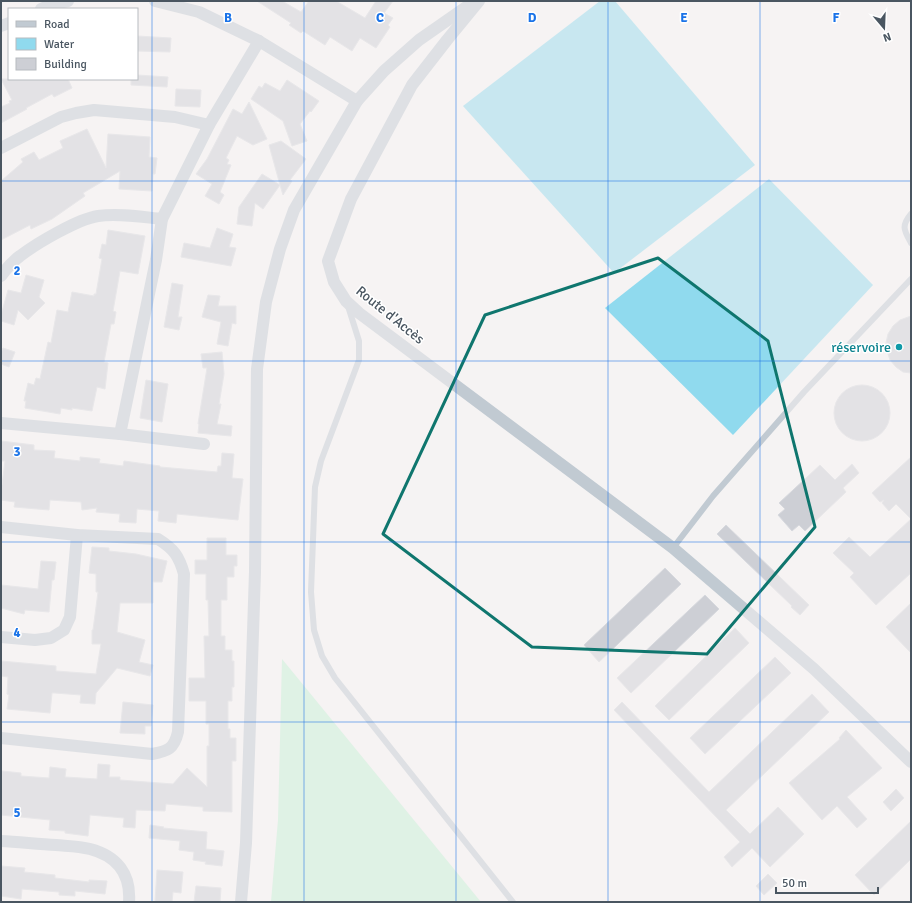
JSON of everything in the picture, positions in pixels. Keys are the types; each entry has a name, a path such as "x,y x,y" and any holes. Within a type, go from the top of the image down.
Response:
{"street":[{"path":"43,8 52,2 68,1"},
{"path":"156,1 199,12 259,40 357,100"},
{"path":"241,902 246,843 255,580 257,369 266,302 280,249 294,210 357,100 384,71 419,40 474,1"},
{"name":"Route d'Accès","path":"479,1 446,40 412,85 351,198 328,261 334,282 346,301 359,313 673,548 814,669 911,762"},
{"path":"120,434 156,260 162,219 209,125 259,40"},
{"path":"1,148 61,117 94,110 176,117 209,125"},
{"path":"1,276 20,256 56,233 81,221 110,214 162,219"},
{"path":"1,423 120,434 204,444"},
{"path":"1,527 77,535 158,539 176,554 184,574 178,732 176,742 166,751 152,754 1,738"},
{"path":"1,637 35,640 51,638 64,630 70,617 77,535"},
{"path":"1,841 89,848 107,855 118,864 127,876 129,902"}],"lane":[{"path":"911,214 905,221 904,226 911,243"},
{"path":"673,548 713,496 804,392 911,280"},
{"path":"346,301 359,341 358,360 321,461 315,487 311,592 314,630 322,656 335,678 513,902"}],"highlighted area":[{"path":"658,258 768,341 815,527 707,654 532,647 383,534 485,315"}],"green space":[{"path":"282,659 481,902 271,902 278,820"}],"water":[{"path":"600,1 615,1 755,165 614,273 463,106"},
{"path":"769,179 873,285 733,435 605,308"}],"building":[{"path":"257,1 282,1 301,12 309,1 336,1 365,18 376,1 393,1 384,13 393,18 388,25 390,27 376,48 360,38 352,51 330,37 325,45 303,31 301,33 289,25 291,23"},
{"path":"138,36 171,38 170,52 138,51"},
{"path":"138,75 168,77 167,87 131,85 131,80 138,80"},
{"path":"1,79 68,80 72,88 54,97 52,94 1,123 1,107 10,103 9,101 12,100"},
{"path":"287,80 319,101 300,124 307,141 292,146 283,121 251,99 259,86 262,88 265,83 280,91"},
{"path":"176,89 201,90 200,107 175,106"},
{"path":"249,102 267,139 253,145 237,136 226,158 229,160 227,164 231,165 220,192 224,195 219,204 205,196 212,184 196,174 207,159 233,109 242,114"},
{"path":"87,129 106,168 108,134 150,137 149,157 157,158 155,174 153,174 152,191 119,189 120,171 83,193 85,196 52,219 31,229 30,225 1,240 1,181 23,162 21,159 34,152 39,160 63,148 60,141"},
{"path":"281,141 306,159 290,180 292,181 283,195 269,145"},
{"path":"262,174 280,185 263,209 255,203 252,226 237,224 239,207"},
{"path":"217,228 233,234 229,247 236,248 231,266 181,257 184,243 210,248"},
{"path":"108,230 145,236 138,274 120,271 113,311 116,312 114,324 111,324 104,362 108,363 105,389 97,387 92,411 61,408 60,414 25,408 26,401 24,401 28,383 34,385 36,378 40,379 48,342 51,343 57,310 68,312 72,292 94,296 94,294 96,294 102,259 99,258 102,244 106,245"},
{"path":"26,275 44,280 39,297 45,303 28,320 18,310 14,325 1,321 1,315 8,290 21,293"},
{"path":"172,283 183,285 178,317 182,317 179,330 164,327"},
{"path":"208,295 220,296 218,306 236,306 236,324 232,323 228,346 217,344 221,322 202,317"},
{"name":"réservoire","path":"911,316 911,373 903,372 890,360 886,343 888,334 893,326 900,320"},
{"path":"3,348 15,352 9,367 1,364 1,353"},
{"path":"222,352 224,374 217,424 232,426 231,436 198,433 198,424 207,368 203,368 201,354"},
{"path":"146,380 168,384 162,422 140,418"},
{"path":"857,385 867,385 882,393 888,402 890,413 888,424 882,433 867,441 857,441 846,436 839,429 834,418 834,408 839,397 846,390"},
{"path":"1,441 34,445 34,450 55,451 54,458 80,461 80,457 100,459 99,463 123,466 124,461 160,467 217,472 218,466 221,466 222,453 234,454 232,478 243,479 238,520 177,514 176,523 158,521 159,511 137,509 136,523 119,522 120,514 96,512 97,508 82,510 81,502 50,500 49,510 14,507 15,502 1,500 1,485 5,461 1,461"},
{"path":"911,457 911,519 896,504 889,511 882,503 884,500 880,502 872,493"},
{"path":"852,464 859,473 843,488 846,492 805,531 799,525 792,531 778,515 785,509 779,503 820,465 835,480"},
{"path":"911,519 911,573 876,605 850,577 854,573 833,553 849,537 870,557"},
{"path":"726,525 809,605 800,615 717,534"},
{"path":"207,538 226,538 226,555 237,555 237,566 234,566 234,577 227,577 227,600 221,600 221,636 225,636 225,650 232,650 232,661 234,661 234,687 232,687 232,701 228,701 228,729 230,729 230,738 236,738 236,761 232,761 232,812 203,811 203,807 166,804 165,811 136,810 135,828 123,827 124,818 90,815 88,836 65,833 65,831 49,830 50,820 1,815 2,771 21,773 21,776 49,778 50,767 66,769 65,777 97,779 98,764 110,765 109,777 120,777 120,780 173,784 187,768 207,787 207,746 209,746 209,724 206,724 206,701 189,701 189,678 205,678 204,636 209,636 208,600 206,600 206,574 195,574 195,560 207,560"},
{"path":"92,547 109,548 109,551 136,554 167,561 162,582 153,582 153,603 120,603 117,632 145,640 139,662 153,665 150,676 117,668 96,693 95,704 80,703 81,695 52,693 50,713 7,709 9,695 7,694 8,677 1,676 1,661 56,666 56,671 96,674 101,644 92,644 92,630 98,592 96,592 96,574 89,573"},
{"path":"41,561 56,562 54,580 52,580 49,612 25,610 24,614 1,608 1,585 38,589"},
{"path":"665,568 681,584 599,662 584,645"},
{"path":"705,595 719,609 631,693 617,678"},
{"path":"911,603 911,653 886,627"},
{"path":"735,628 749,643 669,720 655,706"},
{"path":"775,657 791,673 705,754 690,738"},
{"path":"812,694 829,712 726,810 750,834 778,807 804,834 770,867 752,848 732,867 724,857 740,842 614,710 622,702 709,792"},
{"path":"123,702 153,705 151,726 145,726 145,734 120,733"},
{"path":"846,730 882,768 847,797 867,819 857,828 837,806 822,820 789,783 840,739 839,738"},
{"path":"896,789 904,798 891,811 883,802"},
{"path":"911,821 911,859 874,895 855,875"},
{"path":"150,825 164,827 163,828 207,832 206,849 224,851 222,866 205,864 206,862 193,860 194,852 179,850 180,841 149,838"},
{"path":"1,866 25,868 24,872 55,875 55,878 89,882 89,880 107,881 105,894 75,891 75,896 59,895 59,892 22,889 21,899 1,896"},
{"path":"157,870 183,872 181,893 173,892 172,902 155,902"},
{"path":"768,874 777,883 764,895 756,886"},
{"path":"196,886 221,888 220,902 194,902"}],"place":[{"name":"réservoire","path":"899,347"}]}
